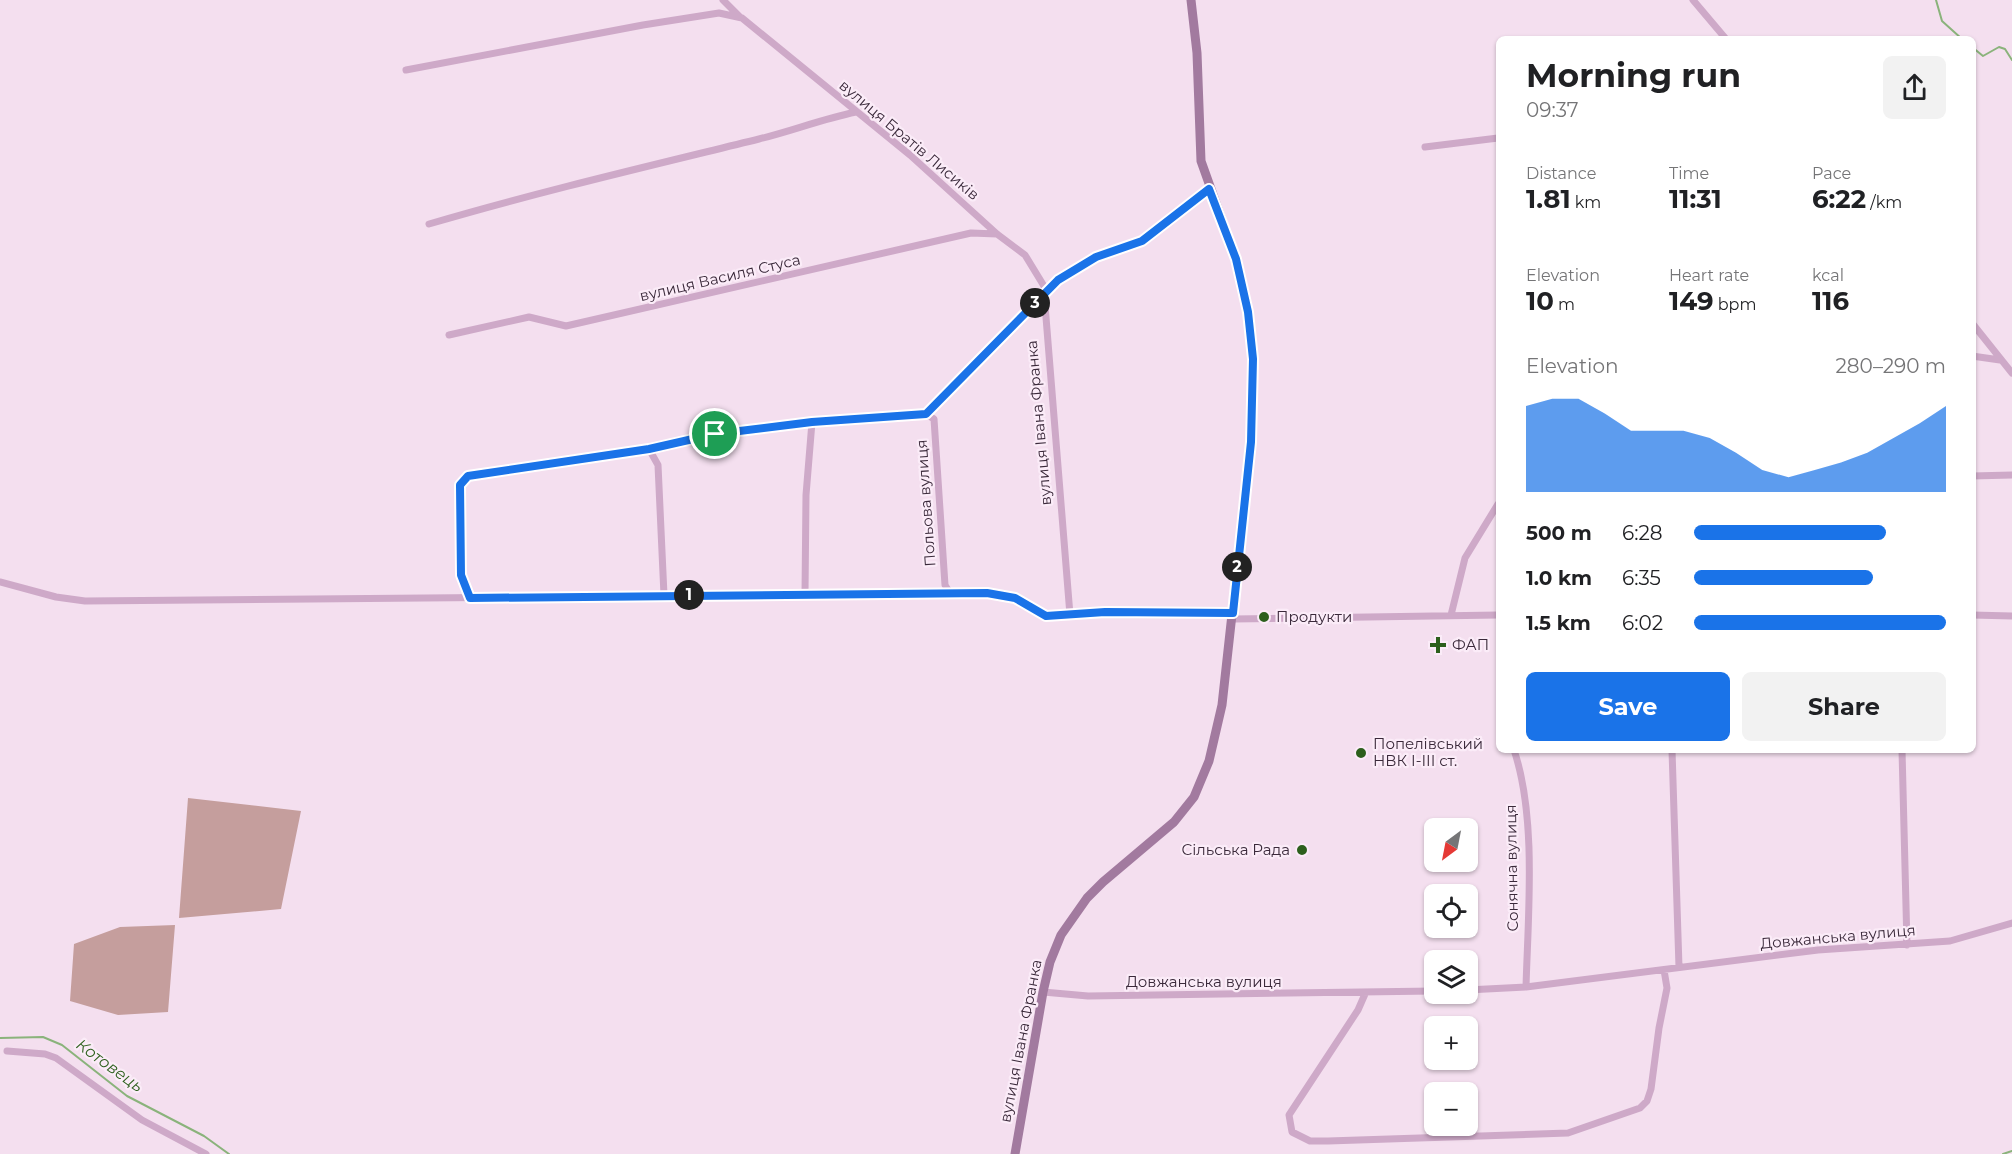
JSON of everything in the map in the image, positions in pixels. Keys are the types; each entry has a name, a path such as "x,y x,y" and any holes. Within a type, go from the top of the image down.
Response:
{"main road":[{"name":"вулиця Івана Франка","path":"1015,1152 1043,992 1050,962 1061,935 1075,914 1103,882 1174,822 1201,784 1215,741 1233,616 1251,442 1253,359 1248,312 1236,259 1209,189 1201,161 1197,52 1191,0"}],"street":[{"name":"вулиця Братів Лисиків","path":"723,0 910,155 997,234 1025,255 1047,291"},
{"path":"1693,0 1723,36"},
{"path":"406,70 643,25 719,13 742,18"},
{"path":"429,224 543,191 760,139 812,121 856,112"},
{"path":"1425,147 1496,138"},
{"path":"470,598 461,575 460,485 468,476 649,449 715,434 812,422 926,414 1047,291 1073,270 1096,257 1142,241 1209,189"},
{"name":"вулиця Василя Стуса","path":"449,335 529,317 566,326 971,233 997,234"},
{"name":"вулиця Івана Франка","path":"1047,291 1045,305 1070,615"},
{"path":"1976,328 2012,373"},
{"path":"1976,357 2000,360"},
{"path":"934,408 934,419"},
{"name":"Польова вулиця","path":"926,414 934,419 945,585 950,593"},
{"path":"806,594 806,495 812,422"},
{"path":"649,449 658,465 664,595"},
{"path":"1976,476 2012,476"},
{"path":"1451,615 1465,558 1496,507"},
{"path":"0,582 56,597 85,601 950,593 1001,594 1015,598 1046,616 1496,615"},
{"path":"1976,615 2012,616"},
{"name":"Сонячна вулиця","path":"1515,753 1524,787 1528,861 1526,987"},
{"path":"1672,753 1678,967"},
{"path":"1902,753 1907,945"},
{"name":"Довжанська вулиця","path":"1478,989 1526,987 1818,950 1950,941 2012,923"},
{"path":"1365,994 1358,1010 1289,1115 1292,1132 1299,1137 1328,1141 1568,1132 1640,1108 1647,1101 1652,1089 1659,1028 1667,988 1664,970"},
{"name":"Довжанська вулиця","path":"1043,992 1088,996 1424,991"},
{"path":"7,1051 45,1054 56,1058 142,1120 206,1154"}],"shaded area":[{"path":"188,798 301,811 281,909 179,918"},
{"path":"175,925 168,1012 118,1015 70,1001 74,944 120,927"}],"waterway":[{"path":"1936,0 1942,21 1959,36"},
{"path":"1976,50 1983,56 1999,47 2005,49 2012,60"},
{"name":"Котовець","path":"0,1038 43,1037 62,1045 127,1096 204,1136 229,1154"},
{"name":"Котовець","path":"2003,1154 2012,1151"}],"place":[{"name":"Продукти","path":"1264,617"},
{"name":"ФАП","path":"1438,645"},
{"name":"Попелівський НВК І-ІІІ ст.","path":"1361,753"},
{"name":"Сільська Рада","path":"1302,850"}],"route":[{"path":"1209,189 1236,259 1252,339 1254,388 1251,442 1240,528 1233,613 1105,612 1046,616 1015,598 987,593 470,598 461,575 460,485 468,476 649,449 715,434 812,422 926,414 1058,280 1096,257 1142,241 1209,189"}]}
